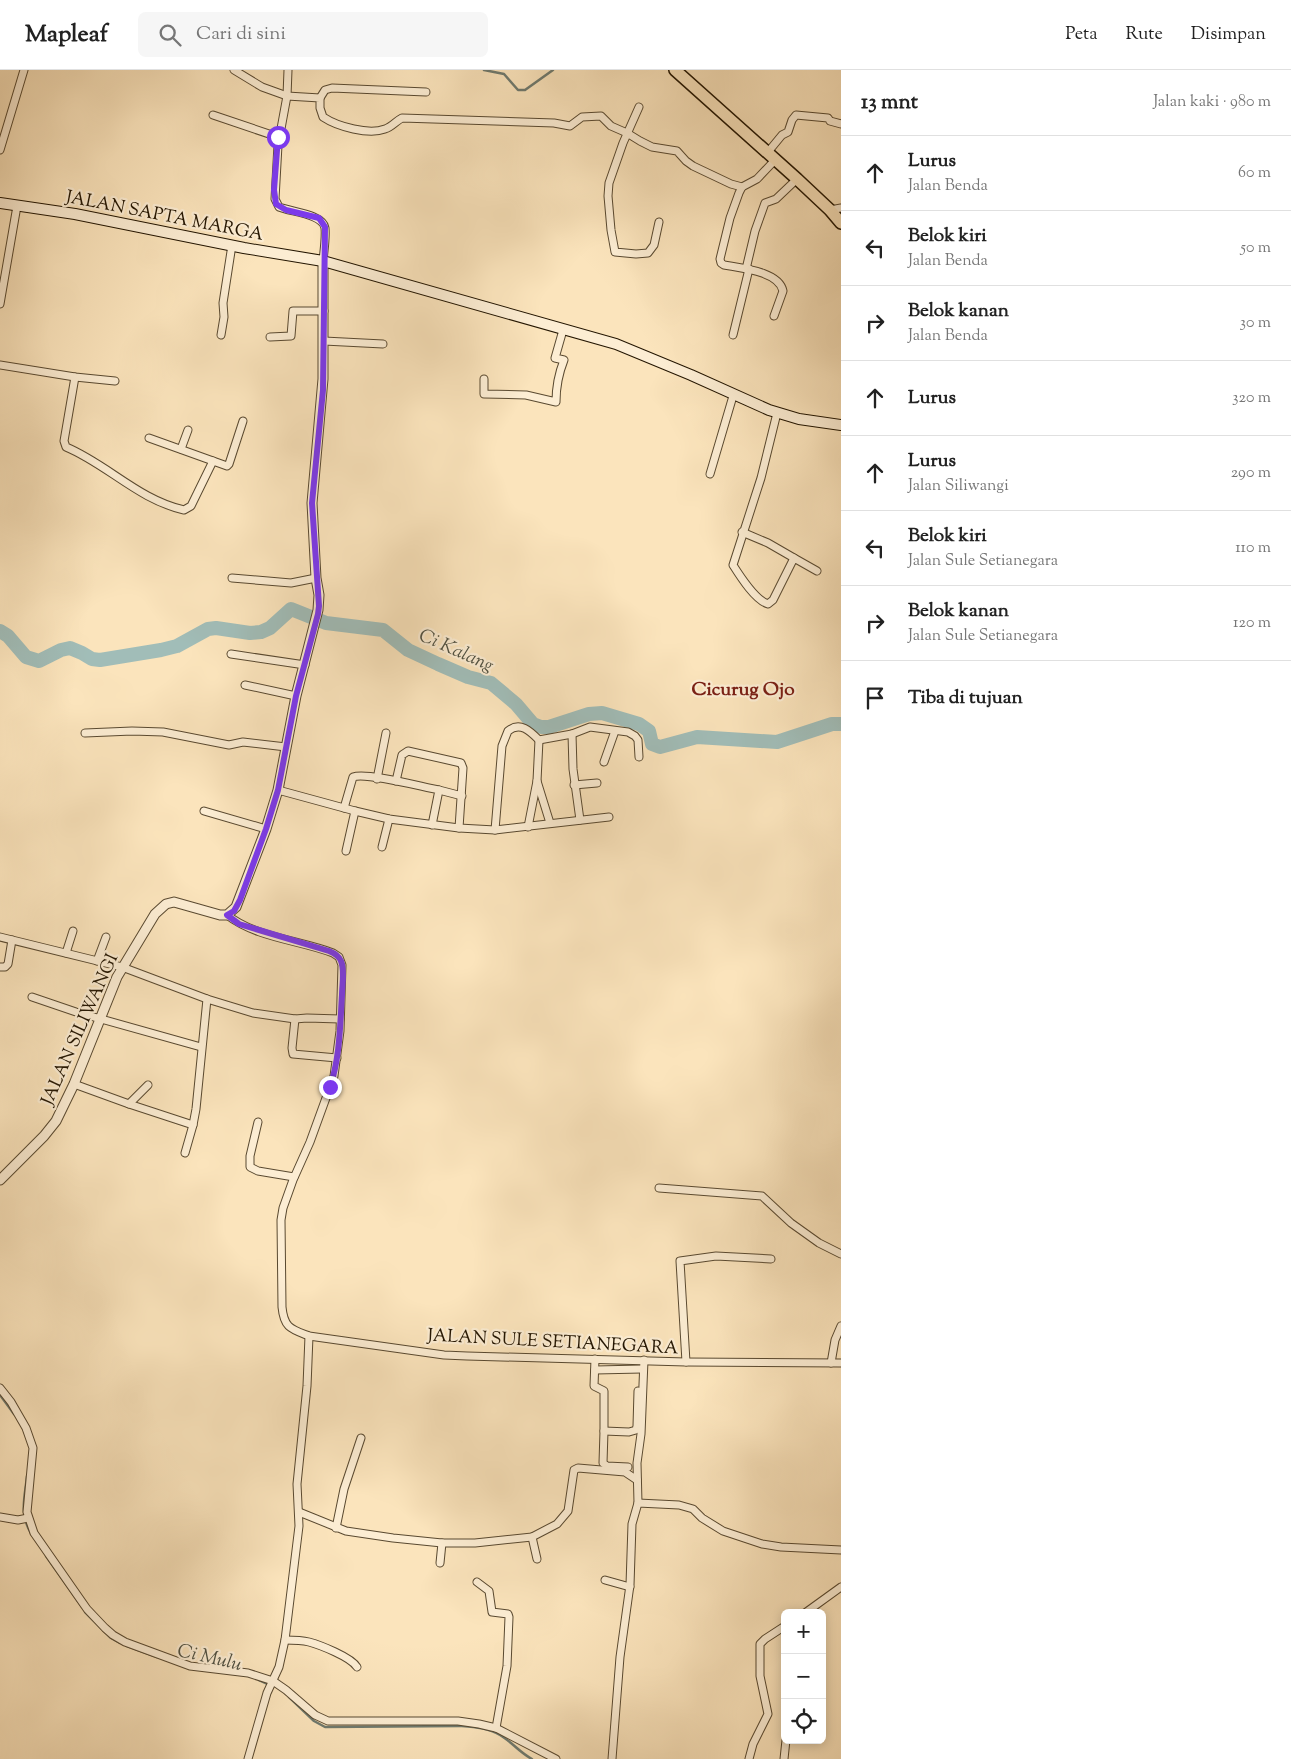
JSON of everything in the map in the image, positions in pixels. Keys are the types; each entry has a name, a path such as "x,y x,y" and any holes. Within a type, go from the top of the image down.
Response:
{"main road":[{"path":"676,70 797,179 836,209 841,223"},
{"name":"JALAN SAPTA MARGA","path":"0,203 75,214 323,261 589,336 632,350 733,396 776,413 841,425"}],"street":[{"path":"0,150 24,70"},
{"path":"234,70 262,87 287,96 320,98"},
{"path":"227,915 234,911 240,900 278,790 296,696 317,616 319,595 316,578 312,495 322,400 325,227 321,220 286,210 276,204 274,190 278,137 287,96 288,70"},
{"path":"426,92 332,88 325,90 320,98 320,108 323,117 333,123 354,129 374,131 390,127 402,118 554,123 570,126 582,118 600,116 613,127 650,146 677,151 689,164 731,184 742,187"},
{"path":"639,107 627,133 609,183 608,196 615,252 648,253 654,245 659,222"},
{"path":"213,115 278,137"},
{"path":"774,316 783,291 782,287 767,275 721,263 720,259 732,209 742,187 757,179 772,156 782,134 788,132 796,115 828,118 830,121 841,124"},
{"path":"733,335 764,205 766,201 774,200 797,179"},
{"path":"0,304 4,260 17,206"},
{"path":"221,336 232,245"},
{"path":"270,337 291,336 293,311 324,311"},
{"path":"484,379 484,394 526,395 556,402 559,374 564,360 555,358 563,330"},
{"path":"324,341 383,344"},
{"path":"0,365 115,381"},
{"path":"76,377 64,441 66,448 88,458 127,484 153,498 184,510 191,506 213,461"},
{"path":"710,474 733,396"},
{"path":"776,413 761,478 742,532 733,565 764,603 768,604 772,602 794,558"},
{"path":"148,438 225,466 230,464 243,421"},
{"path":"181,449 188,430"},
{"path":"742,532 768,543 817,571"},
{"path":"232,578 291,583 316,578"},
{"path":"231,654 305,665"},
{"path":"245,685 296,696"},
{"path":"539,740 572,734 590,726 614,731 621,730 635,736 639,745 639,757"},
{"path":"495,830 502,746 506,734 513,728 521,727 528,730 539,740"},
{"path":"604,762 614,731"},
{"path":"85,733 163,732 230,745 246,742 286,747"},
{"path":"377,779 386,733"},
{"path":"572,734 574,785 580,820"},
{"path":"528,826 537,781 539,740"},
{"path":"396,781 402,758 406,751 410,750 459,762 463,766 459,828"},
{"path":"344,808 350,784 353,778 358,776 396,781 462,796"},
{"path":"537,781 550,823"},
{"path":"574,785 597,783"},
{"path":"278,790 389,819 459,828 495,830 609,817"},
{"path":"432,825 438,790"},
{"path":"204,811 266,829"},
{"path":"346,851 355,811"},
{"path":"382,847 389,819"},
{"name":"JALAN SILIWANGI","path":"0,1180 50,1129 60,1113 122,968 152,918 166,904 177,902 214,914 227,915"},
{"name":"JALAN SULE SETIANEGARA","path":"227,915 239,924 253,930 329,951 337,955 341,961 340,1019 334,1076 310,1142 294,1177 282,1213 282,1307 285,1322 289,1328 309,1336 444,1355 686,1362 841,1363"},
{"path":"66,953 73,931"},
{"path":"0,937 97,960 207,999 253,1013 295,1019 340,1019"},
{"path":"97,960 106,937"},
{"path":"0,967 8,965 12,940"},
{"path":"32,997 201,1047"},
{"path":"185,1153 193,1126 207,999"},
{"path":"295,1019 293,1054 337,1058"},
{"path":"74,1084 193,1126"},
{"path":"129,1104 148,1085"},
{"path":"258,1122 250,1156 250,1167 258,1171 294,1177"},
{"path":"659,1188 762,1196 819,1244 841,1254"},
{"path":"686,1362 680,1261 716,1256 771,1259"},
{"path":"831,1363 836,1337 841,1326"},
{"path":"248,1759 271,1685 279,1667 285,1640 298,1532 297,1484 309,1336"},
{"path":"595,1359 594,1386 604,1391 602,1460 604,1465 628,1467"},
{"path":"612,1759 620,1657 630,1588 632,1528 638,1503 637,1463 643,1413 644,1360"},
{"path":"595,1370 642,1369"},
{"path":"0,1388 11,1402 26,1428 33,1448 28,1518 34,1533 88,1609 113,1634 125,1642 190,1666 243,1672 286,1690 315,1715 332,1722 458,1721 479,1724 496,1728 544,1756 556,1759"},
{"path":"604,1431 629,1432 636,1430 638,1391"},
{"path":"336,1528 344,1489 361,1438"},
{"path":"299,1512 336,1528 356,1534 442,1543 475,1543 532,1537 557,1524 568,1512 572,1477 574,1470 578,1468 626,1472 637,1480"},
{"path":"638,1503 679,1504 694,1508 702,1518 723,1531 762,1544 780,1547 841,1550"},
{"path":"0,1518 18,1520 28,1518"},
{"path":"532,1537 537,1558"},
{"path":"440,1562 442,1543"},
{"path":"605,1580 630,1588"},
{"path":"477,1582 489,1592 492,1612 508,1614 510,1617 507,1666 496,1728"},
{"path":"811,1609 841,1587"},
{"path":"748,1759 768,1714 760,1676 760,1644 781,1629"},
{"path":"285,1640 310,1642 345,1657 357,1667"},
{"path":"784,1759 786,1744"}],"waterway":[{"path":"484,70 504,74 518,90 525,90 553,70"},
{"name":"Ci Kalang","path":"0,631 8,636 26,657 39,661 61,650 70,648 92,659 100,660 177,646 208,629 216,628 250,633 261,632 270,628 291,609 326,623 383,630 408,650 468,677 491,683 516,704 533,724 541,727 549,727 589,714 602,713 639,724 649,731 652,744 660,747 697,737 777,742 832,724 841,724"},
{"name":"Ci Mulu","path":"0,1395 14,1414"},
{"name":"Ci Mulu","path":"27,1476 24,1512 27,1526 31,1533"},
{"name":"Ci Mulu","path":"46,1556 82,1607"},
{"name":"Ci Mulu","path":"85,1612 111,1638 120,1643"},
{"name":"Ci Mulu","path":"127,1646 157,1657"},
{"name":"Ci Mulu","path":"259,1680 270,1685"},
{"name":"Ci Mulu","path":"289,1697 314,1721 325,1727 476,1727 500,1735 532,1759"}],"district":[{"name":"Cicurug Ojo","path":"743,688"}],"route":[{"path":"278,137 274,190 276,204 286,210 319,218 325,227 323,390 312,503 319,606 296,696 278,790 244,891 234,911 227,915 239,924 253,930 329,951 339,957 342,965 340,1031 334,1076 330,1087"}]}
